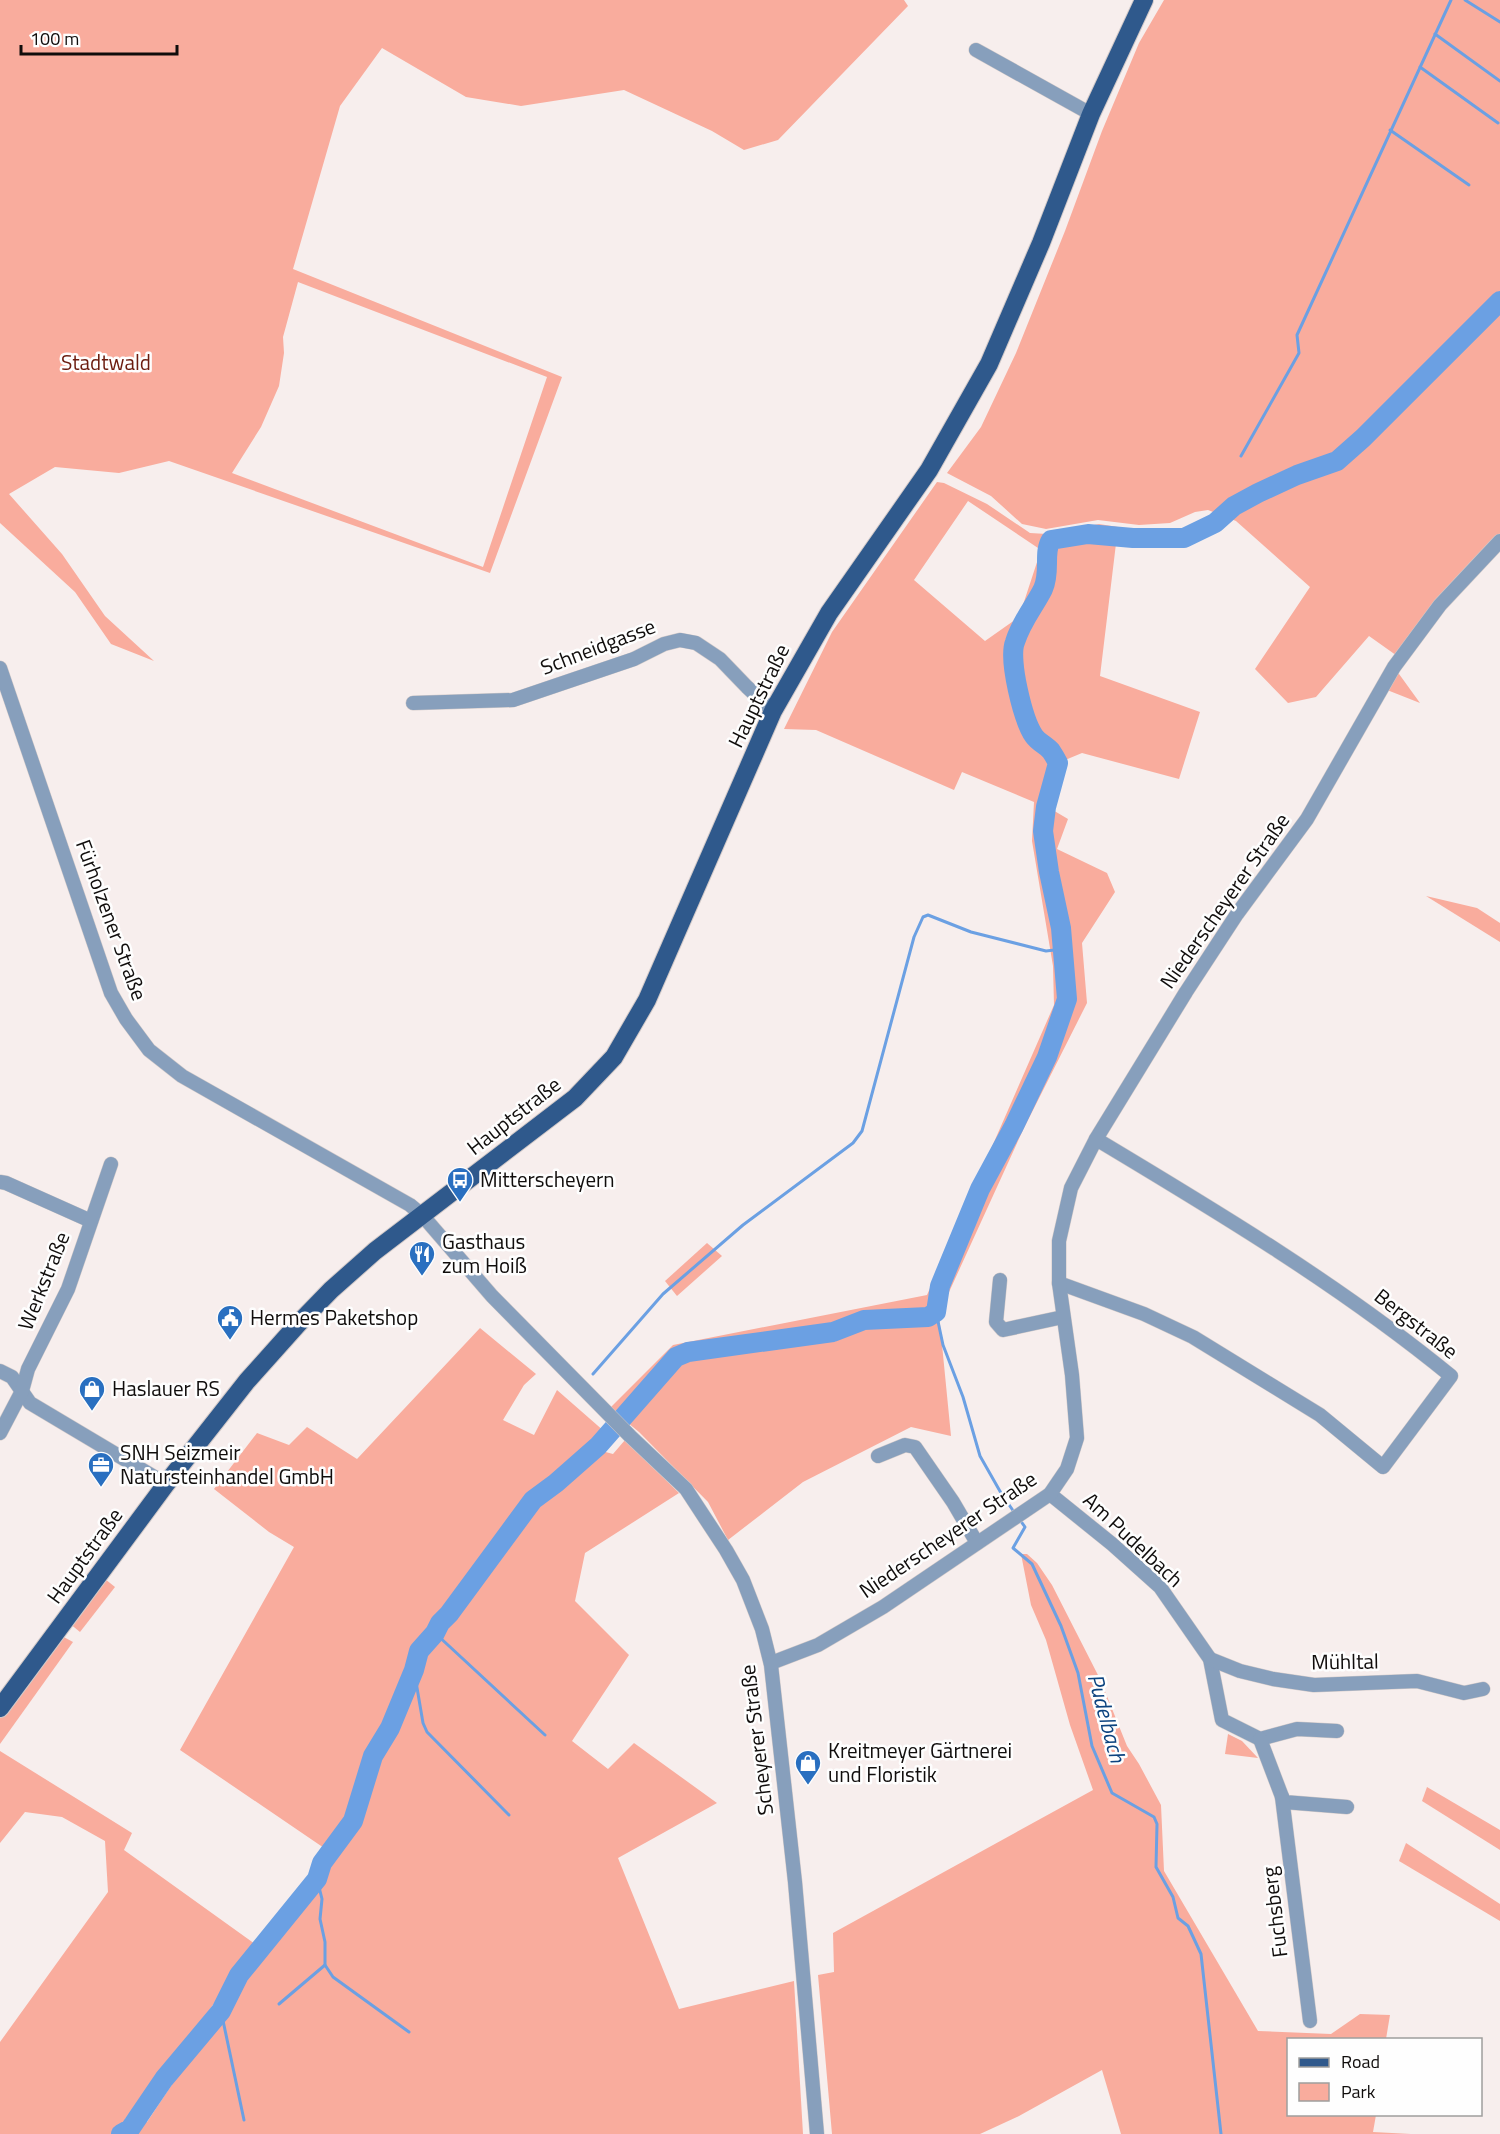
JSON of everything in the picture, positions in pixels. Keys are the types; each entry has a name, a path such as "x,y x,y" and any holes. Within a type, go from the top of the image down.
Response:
{"main road":[{"name":"Hauptstraße","path":"0,1708 166,1484 247,1381 331,1290 375,1251 575,1098 614,1057 647,1000 773,711 829,613 929,470 989,364 1041,243 1091,114 1144,0"}],"street":[{"path":"976,50 1091,114"},
{"name":"Niederscheyerer Straße","path":"771,1663 818,1645 883,1607 1050,1494 1067,1469 1077,1438 1072,1375 1059,1283 1059,1240 1071,1188 1096,1139 1186,992 1231,924 1307,819 1394,667 1440,605 1500,541"},
{"name":"Schneidgasse","path":"413,703 513,700 634,659 664,644 680,640 696,644 720,659 773,711"},
{"name":"Fürholzener Straße","path":"0,668 111,993 126,1019 149,1050 182,1076 410,1205 422,1215"},
{"name":"Bergstraße","path":"1059,1283 1144,1314 1193,1337 1320,1415 1383,1467 1450,1376 1409,1342 1346,1297 1169,1183 1096,1139"},
{"name":"Werkstraße","path":"0,1433 22,1391 28,1369 68,1289 111,1164"},
{"name":"Werkstraße","path":"0,1182 91,1221"},
{"name":"Scheyerer Straße","path":"422,1215 492,1296 630,1436 686,1489 726,1550 746,1590 762,1629 771,1663 795,1882 817,2134"},
{"path":"1000,1280 996,1322 1003,1330 1063,1317"},
{"path":"0,1371 12,1377 30,1403 166,1484"},
{"path":"878,1456 905,1445 915,1447 953,1502 977,1543"},
{"name":"Am Pudelbach","path":"1050,1494 1112,1544 1160,1587 1210,1659 1222,1720 1260,1739"},
{"name":"Mühltal","path":"1210,1659 1240,1671 1314,1685 1418,1681 1464,1693 1483,1689"},
{"path":"1260,1739 1298,1729 1337,1731"},
{"name":"Fuchsberg","path":"1260,1739 1282,1797 1310,2021"},
{"path":"1282,1797 1284,1802 1347,1807"}],"green space":[{"name":"Stadtwald","path":"0,0 904,0 908,6 778,140 744,150 712,131 624,90 521,106 466,97 382,48 340,106 293,269 562,377 490,573 169,461 119,473 55,467 9,494 62,554 105,616 154,661 111,644 75,592 0,523","holes":["298,282 547,377 483,567 232,473 261,427 279,386 284,353 283,337"]},
{"path":"1164,0 1500,0 1500,541 1440,605 1397,663 1400,658 1369,636 1316,697 1288,703 1255,669 1310,587 1236,521 1208,510 1195,512 1170,523 1139,525 1098,520 1046,529 1022,524 991,496 947,473 981,427 1016,353 1102,131 1139,43"},
{"path":"937,482 944,483 987,504 1030,533 1047,534 1099,524 1118,527 1100,676 1200,712 1179,779 1082,753 1058,763 1046,806 1068,819 1057,849 1107,873 1115,892 1082,943 1087,1003 1023,1130 939,1314 951,1436 911,1427 803,1482 728,1540 708,1502 639,1432 610,1408 673,1345 927,1295 1054,1005 1053,966 1032,841 1034,802 962,772 954,790 816,730 784,729 832,632","holes":["968,501 1041,550 1019,617 985,641 914,580"]},
{"path":"1394,667 1420,703 1382,688"},
{"path":"1426,896 1477,908 1500,923 1500,942"},
{"path":"707,1243 722,1256 677,1296 665,1281"},
{"path":"480,1328 536,1374 524,1385 503,1420 534,1435 557,1390 605,1432 570,1465 535,1492 426,1632 368,1753 349,1817 327,1850 180,1750 294,1547 269,1532 214,1489 257,1433 289,1445 307,1427 357,1459"},
{"path":"625,1440 679,1493 585,1553 575,1601 629,1655 572,1741 608,1769 634,1743 717,1803 618,1858 679,2009 794,1981 803,2134 0,2134 0,2042 108,1892 105,1841 62,1817 25,1812 0,1843 0,1751 132,1833 124,1850 255,1944 197,2028 125,2119 147,2122 221,2011 317,1879 331,1849 353,1821 373,1756 419,1651 435,1633 455,1621 538,1505 602,1451 613,1454"},
{"path":"1021,1554 1027,1554 1037,1563 1052,1585 1100,1679 1127,1746 1161,1805 1164,1871 1258,2031 1331,2034 1360,2014 1390,2015 1386,2038 1287,2038 1287,2116 1376,2116 1373,2132 1411,2134 1121,2134 1102,2070 1019,2116 980,2134 832,2134 818,1975 834,1972 833,1933 1093,1790 1070,1725 1046,1640 1031,1605"},
{"path":"105,1579 115,1587 80,1632 69,1623"},
{"path":"60,1635 73,1642 0,1744 0,1718"},
{"path":"1228,1734 1242,1741 1258,1758 1225,1754"},
{"path":"1427,1787 1500,1830 1500,1850 1422,1801"},
{"path":"1406,1843 1500,1904 1500,1921 1399,1861"}],"waterway":[{"path":"1241,456 1299,353 1297,335 1451,0"},
{"path":"1465,0 1500,22"},
{"path":"1435,34 1500,81"},
{"path":"1420,67 1498,123"},
{"path":"1390,130 1469,185"},
{"path":"121,2134 130,2129 164,2079 221,2011 239,1975 317,1879 322,1863 353,1821 373,1756 390,1728 414,1670 419,1651 435,1633 440,1623 533,1500 598,1446 676,1357 688,1352 833,1332 864,1320 928,1317 936,1312 940,1286 980,1189 1014,1126 1047,1057 1067,999 1061,928 1043,831 1046,807 1058,763 1051,751 1036,738 1025,717 1013,662 1013,650 1018,634 1043,589 1051,540 1088,534 1133,538 1184,538 1215,523 1234,506 1258,493 1297,475 1337,461 1500,301"},
{"path":"593,1374 663,1294 743,1225 853,1143 862,1131 914,937 923,917 928,915 971,932 1046,951 1063,949"},
{"name":"Pudelbach","path":"936,1312 943,1345 963,1397 980,1456 1014,1512"},
{"name":"Pudelbach","path":"1020,1520 1025,1527 1013,1548 1032,1564 1061,1626 1078,1673 1092,1746 1112,1793 1154,1817 1157,1824 1156,1867 1173,1897 1178,1918 1188,1926 1201,1954 1221,2134"},
{"path":"435,1633 545,1735"},
{"path":"414,1670 423,1723 427,1732 509,1815"},
{"path":"317,1879 322,1899 320,1919 325,1942 325,1965 333,1977 409,2032"},
{"path":"279,2004 325,1965"},
{"path":"221,2011 244,2120"}],"place":[{"name":"Mitterscheyern","path":"460,1203"},
{"name":"Gasthaus zum Hoiß","path":"422,1277"},
{"name":"Hermes Paketshop","path":"230,1341"},
{"name":"Haslauer RS","path":"92,1412"},
{"name":"SNH Seizmeir Natursteinhandel GmbH","path":"101,1488"},
{"name":"Kreitmeyer Gärtnerei und Floristik","path":"808,1786"}]}
